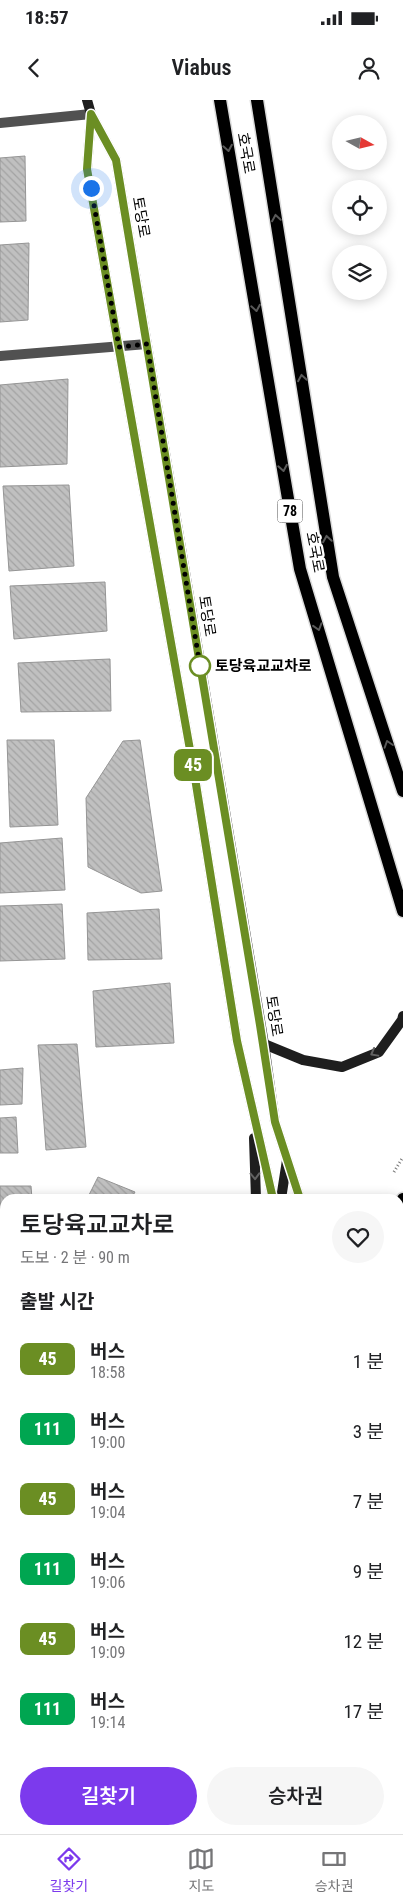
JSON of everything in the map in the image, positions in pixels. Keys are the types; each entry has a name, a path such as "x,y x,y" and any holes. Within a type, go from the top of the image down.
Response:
{"main road":[{"name":"토당로","path":"87,100 91,114 116,160 264,1044 275,1122 298,1194"},
{"name":"호국로","path":"220,100 300,569 403,911"},
{"name":"호국로","path":"257,100 333,576 403,791"},
{"name":"토당로","path":"91,114 87,169 195,778 237,1041 272,1194"},
{"path":"264,1044 303,1060 342,1067 379,1052 403,1016"},
{"name":"토당로","path":"253,1118 255,1194"},
{"name":"토당로","path":"282,1194 287,1157"}],"street":[{"path":"0,123 91,114"},
{"path":"0,356 147,344"}],"building":[{"path":"25,156 26,221 0,222 0,158"},
{"path":"29,243 28,320 0,322 0,245"},
{"path":"68,379 67,464 0,467 0,385"},
{"path":"69,485 74,566 9,571 3,486"},
{"path":"105,582 107,631 14,639 10,586"},
{"path":"110,659 111,711 21,712 18,663"},
{"path":"7,740 54,740 58,825 10,827"},
{"path":"140,740 162,891 141,893 88,867 86,798 123,741"},
{"path":"62,838 65,890 0,893 0,843"},
{"path":"62,904 65,959 0,961 0,906"},
{"path":"159,909 162,959 88,960 87,913"},
{"path":"170,983 174,1043 96,1047 93,991"},
{"path":"77,1044 86,1147 46,1150 38,1045"},
{"path":"23,1068 22,1104 0,1105 0,1070"},
{"path":"16,1117 18,1153 0,1153 0,1118"},
{"path":"98,1177 135,1192 134,1194 90,1194"},
{"path":"0,1186 31,1186 32,1194 0,1194"}],"bus line":[{"name":"45","path":"272,1194 237,1041 195,778 87,169 91,114 116,160 275,1122 298,1194"}],"place":[{"name":"토당육교교차로","path":"200,666"}],"route":[{"path":"91,188 119,347 147,344 200,666"}]}
